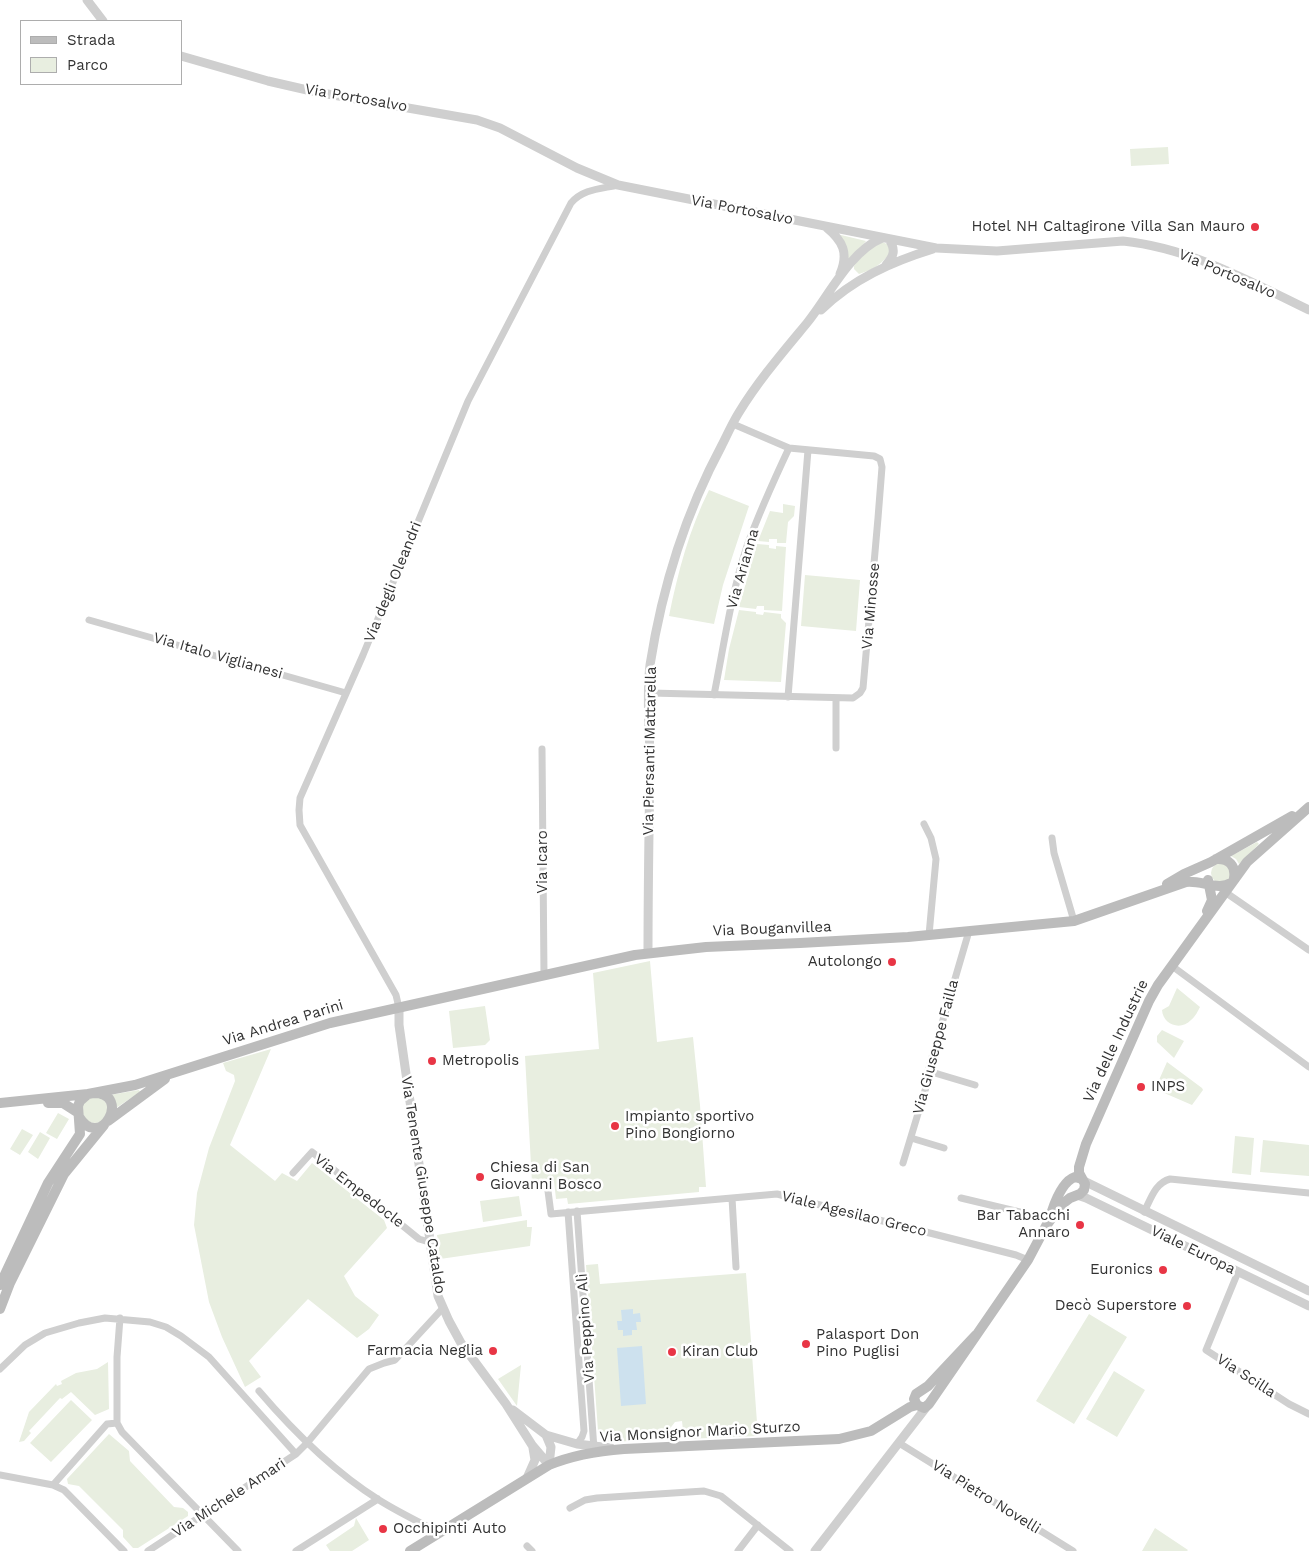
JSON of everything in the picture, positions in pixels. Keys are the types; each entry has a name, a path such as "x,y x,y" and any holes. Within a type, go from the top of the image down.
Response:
{"main road":[{"path":"1146,896 1184,874 1214,861 1309,807"},
{"path":"1197,929 1253,855 1309,807"},
{"path":"1197,929 1212,900 1210,883 1206,872 1214,861 1226,860 1231,863 1234,869 1230,884"},
{"path":"1146,896 1186,882 1210,883 1222,887 1230,884"},
{"name":"Via Bouganvillea","path":"399,1008 544,974 648,953 706,947 810,943 929,935 1074,921 1146,896"},
{"name":"Via delle Industrie","path":"1086,1144 1149,1001 1197,929"},
{"name":"Via Andrea Parini","path":"177,1072 330,1023 399,1008"},
{"path":"0,1103 90,1093 135,1085 177,1072"},
{"path":"0,1110 56,1102 63,1103 78,1114 82,1122 92,1127 106,1123 177,1072"},
{"path":"0,1285 48,1183 80,1134 78,1114 80,1101 90,1093 103,1095 110,1102 112,1112 106,1123 64,1174 10,1283 0,1309"},
{"path":"1047,1223 1062,1205 1084,1190 1079,1167 1086,1144"},
{"path":"1076,1195 1071,1194 1067,1190 1068,1181 1072,1166 1086,1144"},
{"path":"921,1401 976,1335 1028,1260 1054,1205 1068,1181 1075,1177 1083,1180"},
{"name":"Via Monsignor Mario Sturzo","path":"410,1551 549,1465 594,1449 839,1439 870,1431 921,1401"}],"street":[{"path":"87,0 102,20"},
{"name":"Via Portosalvo","path":"182,56 307,90 477,120 500,128 577,168 618,185 936,248 997,251 1123,242 1143,244 1191,256 1229,271 1309,310"},
{"name":"Via degli Oleandri","path":"399,1008 396,995 300,821 300,798 468,401 571,204 576,197 588,191 618,185"},
{"path":"826,227 838,240 845,256 844,265 837,281"},
{"path":"809,320 837,281 869,245 886,239 894,248 894,253 886,265"},
{"path":"809,320 830,300 853,283 886,265 936,248"},
{"name":"Via Piersanti Mattarella","path":"648,953 650,668 677,548 708,472 737,415 766,372 809,320"},
{"name":"Via Minosse","path":"650,693 836,698 856,697 863,688 878,518 880,459 874,456 789,448 733,424"},
{"name":"Via Arianna","path":"714,695 733,598 747,547 789,448"},
{"path":"788,697 808,450"},
{"name":"Via Italo Viglianesi","path":"89,620 346,693"},
{"path":"836,698 836,748"},
{"name":"Via Icaro","path":"542,749 544,974"},
{"path":"924,824 931,838 936,859 929,935"},
{"path":"1052,838 1054,853 1074,921"},
{"path":"1230,884 1309,950"},
{"name":"Via Giuseppe Failla","path":"903,1163 927,1084 928,1071 968,931"},
{"path":"1172,966 1309,1066"},
{"name":"Via Tenente Giuseppe Cataldo","path":"399,1008 399,1025 436,1288 443,1308 461,1343 506,1404"},
{"path":"928,1071 975,1085"},
{"path":"911,1138 944,1148"},
{"name":"Via Empedocle","path":"294,1173 312,1152 418,1238 429,1242"},
{"path":"1144,1212 1157,1187 1162,1181 1170,1179 1309,1193"},
{"name":"Viale Europa","path":"1083,1180 1144,1212 1309,1291"},
{"name":"Viale Agesilao Greco","path":"548,1191 551,1214 777,1194 1016,1255 1028,1260"},
{"name":"Viale Europa","path":"1076,1195 1086,1198 1309,1306"},
{"path":"732,1198 736,1267"},
{"path":"961,1198 1047,1223"},
{"name":"Via Peppino Alì","path":"577,1211 594,1449"},
{"name":"Via Peppino Alì","path":"568,1212 584,1431 577,1444"},
{"name":"Via Scilla","path":"1238,1272 1206,1350 1289,1404 1309,1414"},
{"name":"Via Michele Amari","path":"148,1551 296,1454 369,1369 384,1362 395,1360 443,1308"},
{"path":"0,1369 25,1345 45,1333 105,1318 150,1322 181,1336 208,1357 296,1454"},
{"path":"120,1318 117,1422 122,1432 238,1551"},
{"path":"259,1391 307,1443 378,1499 440,1533"},
{"path":"816,1551 913,1423 921,1401"},
{"path":"506,1404 546,1435 594,1449"},
{"path":"506,1404 532,1446 549,1465"},
{"path":"53,1485 107,1424 117,1422"},
{"path":"546,1435 551,1447 549,1465"},
{"name":"Via Pietro Novelli","path":"899,1443 1073,1551"},
{"path":"527,1478 535,1460 532,1446"},
{"path":"0,1474 53,1485 64,1490 124,1551"},
{"path":"570,1508 585,1500 597,1498 704,1491 720,1496 790,1551"},
{"path":"296,1551 378,1499"},
{"path":"738,1551 758,1525"}],"green space":[{"path":"1168,147 1169,164 1131,166 1130,149"},
{"path":"840,236 866,241 848,263"},
{"path":"882,242 887,244 891,252 877,266 859,274 854,269 854,266 866,252"},
{"path":"709,490 749,506 723,585 714,624 669,616 685,552"},
{"path":"783,504 795,506 794,516 788,522 786,543 777,543 777,539 769,539 769,542 758,541 770,511 783,513"},
{"path":"757,544 769,545 769,548 776,549 776,546 786,547 782,611 764,610 764,606 757,606 756,609 739,607"},
{"path":"805,575 860,580 856,631 801,626"},
{"path":"739,610 756,612 756,614 763,615 764,612 781,614 781,618 786,623 781,682 724,680 729,649"},
{"path":"1257,842 1259,844 1239,864 1231,856"},
{"path":"1221,863 1228,866 1231,873 1228,880 1221,883 1214,880 1211,873 1214,866"},
{"name":"Impianto sportivo Pino Bongiorno","path":"650,961 657,1042 693,1037 706,1187 699,1187 699,1192 568,1204 567,1198 556,1199 554,1181 532,1183 525,1056 599,1049 593,973"},
{"path":"1177,988 1200,1007 1191,1020 1178,1026 1169,1023 1162,1010 1169,1006"},
{"path":"485,1006 490,1040 485,1045 453,1048 449,1011"},
{"path":"1162,1030 1184,1041 1174,1058 1157,1042 1157,1036"},
{"path":"271,1049 230,1145 275,1181 282,1173 297,1181 312,1163 384,1220 387,1228 344,1276 355,1296 379,1315 369,1329 357,1338 308,1299 249,1361 261,1377 245,1387 222,1337 209,1302 194,1225 197,1193 209,1148 235,1081 234,1075 226,1071 223,1063"},
{"path":"1167,1062 1202,1088 1203,1090 1192,1105 1155,1089"},
{"path":"139,1090 140,1092 116,1108 110,1095"},
{"path":"95,1097 104,1101 108,1110 104,1119 95,1123 86,1119 82,1110 86,1101"},
{"path":"58,1113 69,1119 57,1139 46,1133"},
{"path":"22,1129 33,1135 20,1155 10,1149"},
{"path":"40,1132 50,1138 38,1159 28,1152"},
{"path":"1235,1136 1254,1138 1251,1175 1232,1173"},
{"path":"1263,1140 1309,1145 1309,1176 1260,1172"},
{"path":"519,1196 522,1216 483,1222 480,1201"},
{"path":"527,1220 527,1227 532,1227 530,1246 440,1259 437,1235"},
{"name":"Kiran Club","path":"598,1264 600,1284 746,1273 758,1436 684,1439 682,1421 675,1422 662,1439 613,1442 612,1439 609,1439 609,1442 598,1431 586,1265"},
{"path":"1089,1314 1127,1337 1074,1424 1036,1401"},
{"path":"108,1362 109,1409 95,1415 71,1392 62,1399 60,1398 29,1431 31,1433 24,1441 19,1442 29,1412 56,1384 57,1386 62,1384 61,1381 76,1373 97,1369"},
{"path":"521,1365 517,1406 498,1379"},
{"path":"1114,1371 1145,1390 1117,1437 1086,1419"},
{"path":"71,1400 92,1420 51,1462 30,1443"},
{"path":"109,1434 129,1451 130,1461 174,1507 183,1508 188,1512 188,1516 138,1548 133,1548 123,1537 123,1530 79,1486 68,1484 67,1479"},
{"path":"356,1518 369,1540 352,1551 330,1551 326,1545 354,1526"},
{"path":"1155,1528 1188,1550 1142,1551"}],"water":[{"path":"633,1309 633,1314 640,1313 641,1322 636,1322 637,1330 632,1330 632,1335 623,1336 623,1330 618,1330 617,1321 622,1321 621,1310"},
{"path":"642,1346 646,1404 621,1406 617,1348"}],"place":[{"name":"Hotel NH Caltagirone Villa San Mauro","path":"1255,227"},
{"name":"Autolongo","path":"892,962"},
{"name":"Metropolis","path":"432,1061"},
{"name":"INPS","path":"1141,1087"},
{"name":"Impianto sportivo Pino Bongiorno","path":"615,1126"},
{"name":"Chiesa di San Giovanni Bosco","path":"480,1177"},
{"name":"Bar Tabacchi Annaro","path":"1080,1225"},
{"name":"Euronics","path":"1163,1270"},
{"name":"Decò Superstore","path":"1187,1306"},
{"name":"Palasport Don Pino Puglisi","path":"806,1344"},
{"name":"Farmacia Neglia","path":"493,1351"},
{"name":"Kiran Club","path":"672,1352"},
{"name":"Occhipinti Auto","path":"383,1529"}]}
